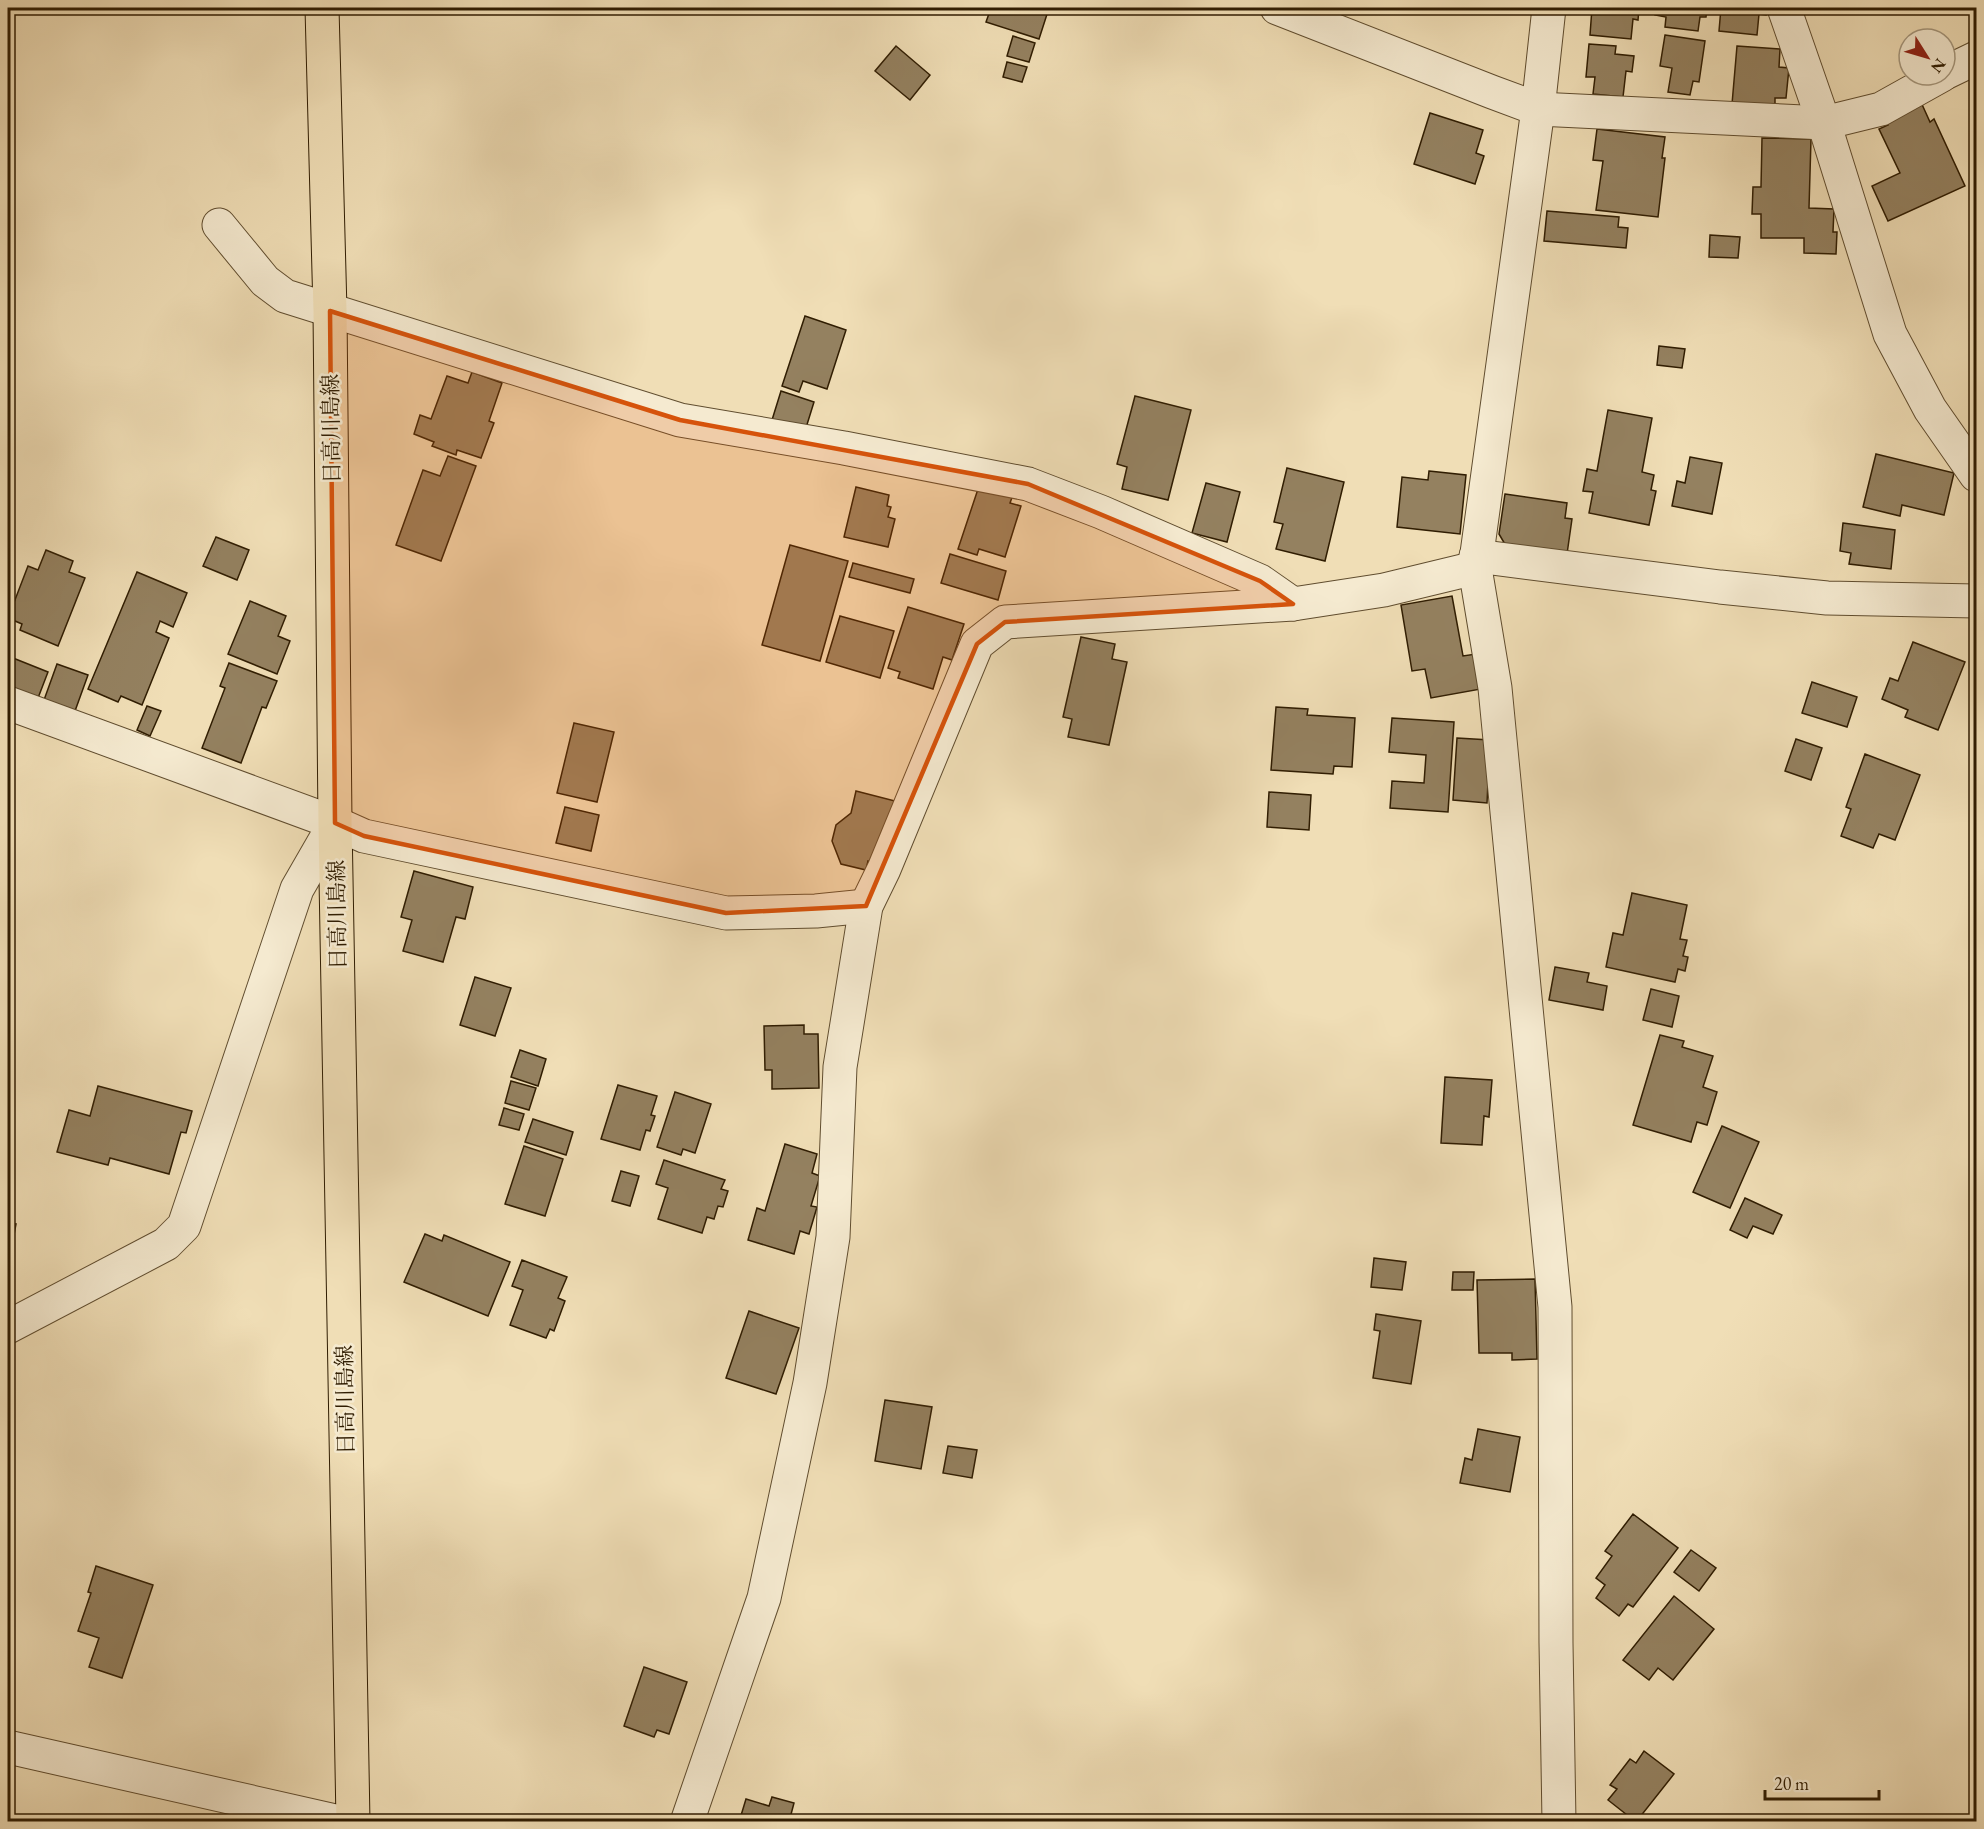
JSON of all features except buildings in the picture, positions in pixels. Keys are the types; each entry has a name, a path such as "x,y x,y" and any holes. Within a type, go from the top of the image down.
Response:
{"main road":[{"name":"日高川島線","path":"322,8 330,311 335,823 353,1821"}],"street":[{"path":"1277,8 1538,109 1824,123 1881,109 1920,87"},
{"path":"1549,8 1538,109 1476,562 1495,688 1555,1307 1556,1631 1560,1821"},
{"path":"1784,8 1824,123 1890,334 1930,409 1977,475"},
{"path":"1957,67 1977,58"},
{"path":"219,225 265,281 285,296 680,420 844,448 1028,484 1101,512 1260,581 1293,604"},
{"path":"687,1821 764,1598 810,1383 833,1237 840,1067 866,906 884,869 953,697 977,644 1005,622 1293,604 1384,590 1476,562 1827,598 1977,601"},
{"path":"8,703 335,823 364,836 726,913 816,911 866,906"},
{"path":"8,1327 166,1244 184,1226 297,889 335,823"},
{"path":"8,1748 340,1821"}],"highlighted area":[{"path":"330,311 680,420 1028,484 1260,581 1293,604 1005,622 977,644 866,906 726,913 364,836 335,823"}]}
